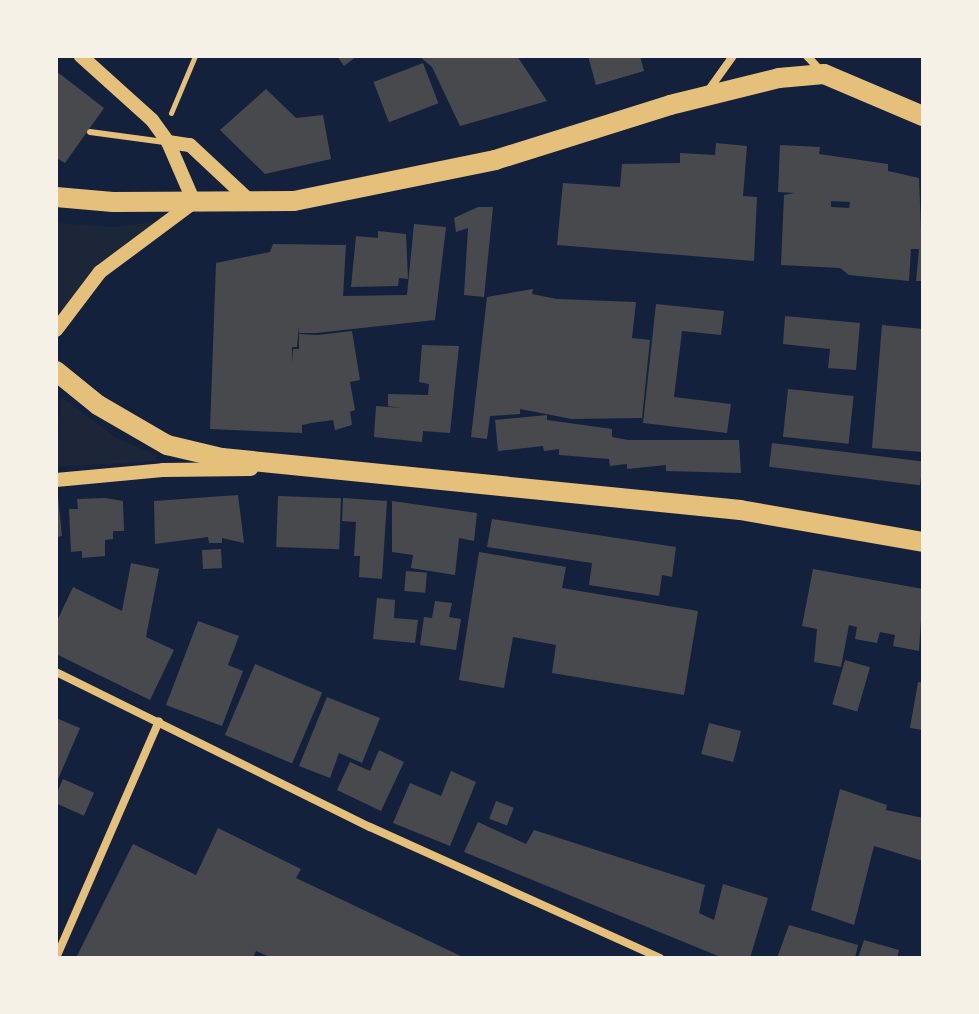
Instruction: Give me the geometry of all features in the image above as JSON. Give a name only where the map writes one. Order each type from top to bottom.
[{"type":"main road","points":[[56,197],[194,202],[294,201],[417,180],[706,95],[821,65],[923,116]]},
{"type":"main road","points":[[56,371],[98,405],[167,445],[299,469],[740,510],[923,542]]},
{"type":"street","points":[[56,330],[100,272],[194,202],[168,142],[135,102],[81,56]]},
{"type":"street","points":[[706,95],[733,56]]},
{"type":"street","points":[[807,56],[821,65]]},
{"type":"street","points":[[168,142],[190,145],[251,202]]},
{"type":"street","points":[[56,480],[163,470],[299,469]]},
{"type":"street","points":[[56,672],[370,827],[660,958]]},
{"type":"street","points":[[56,958],[159,721]]},
{"type":"lane","points":[[90,132],[168,142]]},
{"type":"path","points":[[179,106],[195,56]]},
{"type":"shaded area","points":[[157,222],[69,309],[58,310],[56,223],[113,227]]},
{"type":"shaded area","points":[[61,397],[116,438],[157,455],[156,461],[56,467]]},
{"type":"building","points":[[337,56],[357,56],[344,66]]},
{"type":"building","points":[[419,56],[517,56],[547,101],[460,126],[432,67]]},
{"type":"building","points":[[588,56],[640,56],[644,71],[596,85]]},
{"type":"building","points":[[423,63],[438,103],[389,122],[374,82]]},
{"type":"building","points":[[56,71],[104,108],[65,163],[56,158]]},
{"type":"building","points":[[266,89],[296,118],[323,115],[331,159],[265,174],[220,130]]},
{"type":"building","points":[[716,143],[747,146],[743,196],[757,197],[754,261],[557,245],[563,183],[620,187],[622,164],[680,163],[680,153],[715,155]]},
{"type":"building","points":[[780,145],[820,147],[819,154],[888,164],[888,171],[919,178],[923,281],[916,281],[919,249],[911,249],[909,281],[849,275],[840,268],[781,265],[784,195],[795,193],[778,192]],"holes":[[[831,201],[850,202],[849,208],[831,207]]]},
{"type":"building","points":[[478,207],[493,207],[484,297],[464,295],[468,228],[456,232],[454,218]]},
{"type":"building","points":[[414,224],[446,227],[435,320],[316,333],[299,333],[299,326],[297,347],[292,347],[292,363],[293,349],[299,349],[299,334],[352,331],[360,380],[350,382],[355,410],[350,412],[352,425],[335,430],[333,420],[311,423],[302,425],[302,433],[210,429],[216,263],[270,252],[273,244],[346,245],[343,296],[407,295]]},
{"type":"building","points":[[378,231],[406,234],[408,279],[399,278],[398,286],[351,287],[356,236],[378,238]]},
{"type":"building","points":[[533,289],[532,294],[557,299],[636,302],[632,338],[650,340],[642,418],[572,419],[520,409],[520,414],[490,416],[487,439],[471,437],[487,297]]},
{"type":"building","points":[[656,304],[724,311],[721,335],[682,331],[674,397],[731,404],[727,433],[643,423]]},
{"type":"building","points":[[785,316],[860,323],[856,370],[828,368],[830,349],[783,344]]},
{"type":"building","points":[[882,325],[923,329],[923,452],[872,448]]},
{"type":"building","points":[[422,345],[459,346],[450,433],[423,431],[422,442],[374,437],[376,406],[402,408],[388,406],[388,394],[428,395],[429,384],[419,382]]},
{"type":"building","points":[[788,389],[854,396],[849,444],[783,437]]},
{"type":"building","points":[[547,415],[547,420],[612,429],[612,437],[628,440],[739,440],[741,473],[666,471],[666,465],[627,469],[627,464],[610,466],[609,459],[559,455],[559,449],[544,451],[543,446],[498,451],[495,420]]},
{"type":"building","points":[[772,443],[923,462],[920,485],[769,467]]},
{"type":"building","points":[[238,495],[244,543],[222,538],[222,543],[209,543],[208,537],[155,544],[154,501]]},
{"type":"building","points":[[278,496],[341,498],[339,549],[276,547]]},
{"type":"building","points":[[56,497],[62,536],[56,537]]},
{"type":"building","points":[[343,498],[387,501],[382,579],[359,577],[360,556],[354,556],[356,522],[342,521]]},
{"type":"building","points":[[77,499],[123,501],[124,531],[113,531],[113,539],[105,540],[105,556],[82,558],[82,551],[71,552],[69,509],[78,509]]},
{"type":"building","points":[[392,501],[477,513],[474,541],[459,538],[455,575],[411,568],[413,555],[392,552]]},
{"type":"building","points":[[492,519],[676,547],[672,577],[662,575],[659,596],[589,585],[592,563],[487,547]]},
{"type":"building","points":[[221,549],[222,568],[203,569],[202,550]]},
{"type":"building","points":[[479,552],[566,567],[562,588],[698,611],[684,695],[552,673],[556,645],[513,637],[504,688],[459,680]]},
{"type":"building","points":[[131,563],[159,569],[146,637],[174,650],[150,700],[56,654],[56,623],[73,587],[122,611]]},
{"type":"building","points":[[813,569],[923,589],[919,651],[893,646],[895,635],[880,632],[877,643],[855,639],[857,627],[849,625],[841,667],[814,662],[817,629],[802,626]]},
{"type":"building","points":[[406,571],[427,573],[425,593],[404,591]]},
{"type":"building","points":[[377,598],[395,600],[394,618],[418,620],[415,643],[373,639]]},
{"type":"building","points":[[435,601],[452,603],[449,617],[461,619],[456,650],[420,645],[424,617],[432,618]]},
{"type":"building","points":[[198,621],[239,636],[228,665],[243,671],[222,726],[166,705]]},
{"type":"building","points":[[845,660],[870,667],[857,711],[832,704]]},
{"type":"building","points":[[255,664],[322,693],[292,763],[225,735]]},
{"type":"building","points":[[918,682],[923,683],[923,730],[910,728]]},
{"type":"building","points":[[327,697],[380,718],[362,763],[339,753],[330,778],[299,766]]},
{"type":"building","points":[[56,718],[80,728],[56,784]]},
{"type":"building","points":[[709,723],[741,731],[733,762],[701,754]]},
{"type":"building","points":[[379,750],[404,762],[381,811],[337,790],[350,762],[370,771]]},
{"type":"building","points":[[451,771],[476,782],[450,846],[393,823],[410,783],[441,796]]},
{"type":"building","points":[[63,779],[94,793],[84,816],[56,803]]},
{"type":"building","points":[[840,789],[887,805],[886,810],[923,818],[923,861],[874,846],[854,925],[811,910]]},
{"type":"building","points":[[496,801],[514,808],[507,826],[489,819]]},
{"type":"building","points":[[478,822],[526,844],[534,830],[705,885],[699,913],[714,920],[723,884],[768,898],[750,958],[723,958],[464,852]]},
{"type":"building","points":[[218,828],[301,869],[296,878],[465,958],[272,958],[256,951],[253,958],[76,958],[133,844],[196,875]]},
{"type":"building","points":[[789,925],[858,945],[855,958],[777,958]]},
{"type":"building","points":[[864,940],[899,950],[897,958],[858,958]]}]
